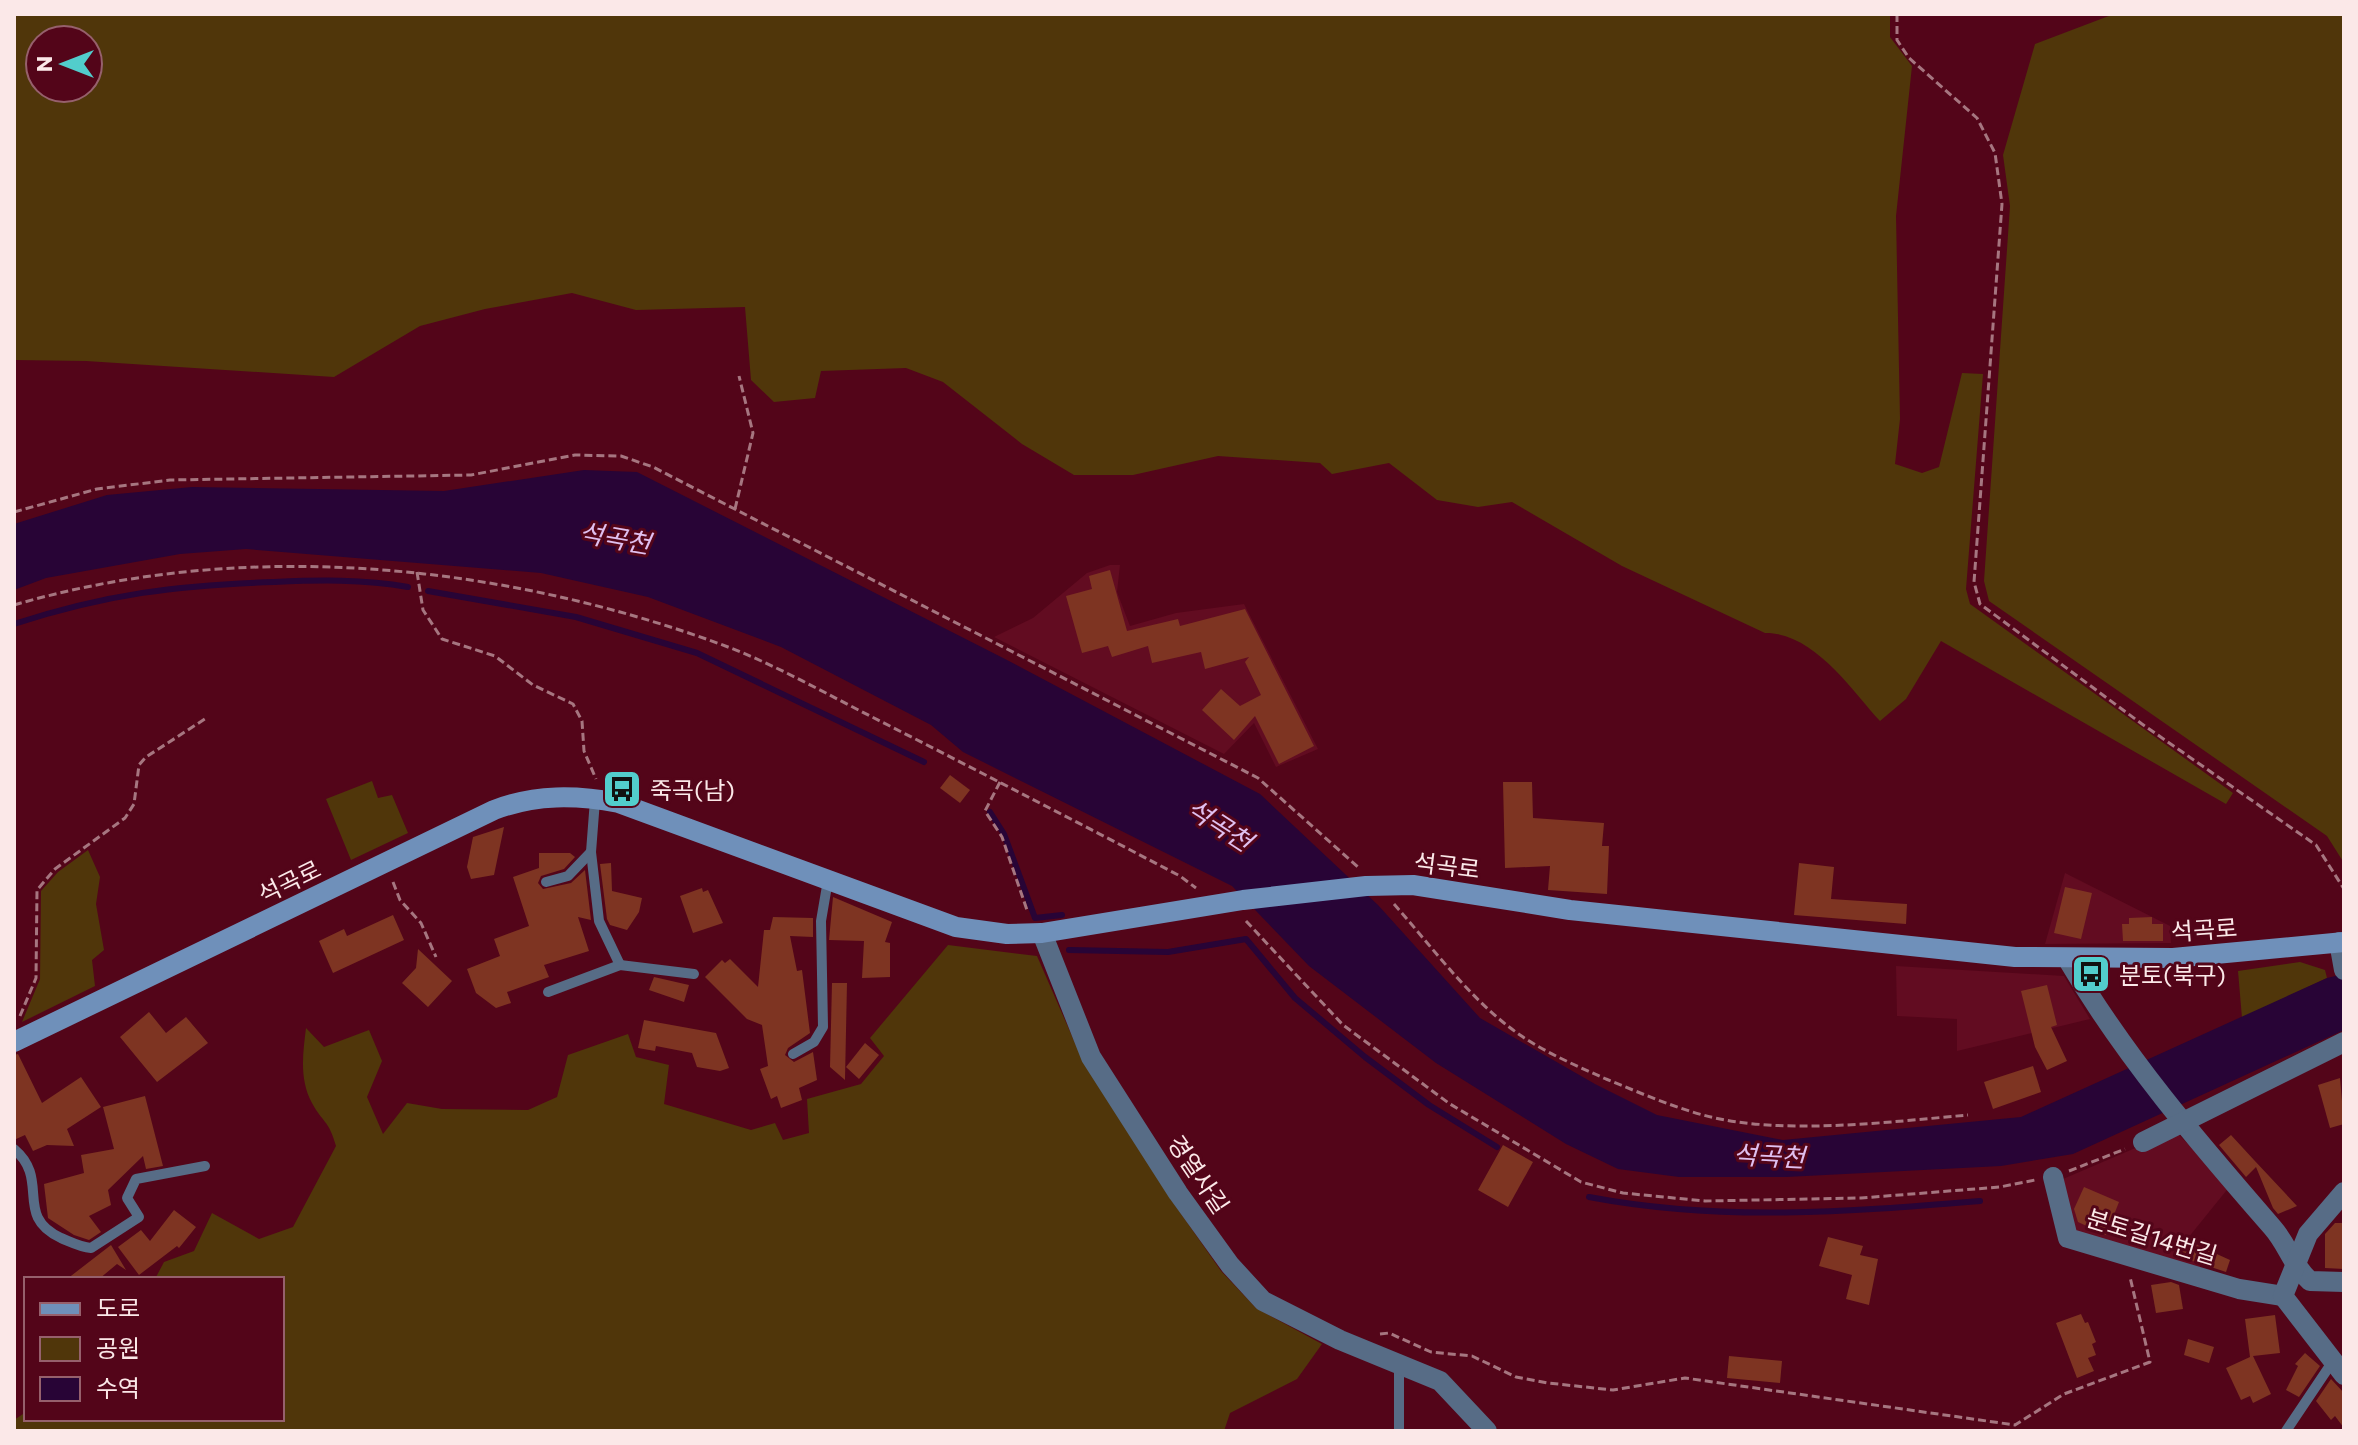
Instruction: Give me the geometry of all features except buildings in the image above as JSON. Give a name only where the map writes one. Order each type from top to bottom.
[{"type":"street","name":"석곡로","points":[[16,1041],[516,802],[571,796],[619,803],[956,927],[1007,934],[1042,933],[1243,900],[1372,886],[1413,885],[1570,910],[1855,942],[2068,960],[2173,958],[2341,942]]},
{"type":"street","name":"경열사길","points":[[1042,933],[1091,1057],[1178,1193],[1230,1265],[1263,1301],[1440,1381],[1487,1431]]},
{"type":"street","points":[[2341,942],[2344,968]]},
{"type":"street","points":[[2068,960],[2112,1033],[2177,1117],[2286,1243],[2295,1268],[2310,1281],[2344,1282]]},
{"type":"street","points":[[2143,1142],[2177,1117],[2344,1042]]},
{"type":"street","name":"분토길14번길","points":[[2053,1177],[2068,1238],[2239,1289],[2283,1296]]},
{"type":"street","points":[[2338,1368],[2283,1296],[2308,1234],[2344,1192]]},
{"type":"lane","points":[[595,800],[591,852],[599,921],[620,965]]},
{"type":"lane","points":[[546,882],[568,876],[591,852]]},
{"type":"lane","points":[[793,1054],[814,1042],[823,1027],[821,921],[828,880]]},
{"type":"lane","points":[[548,992],[620,965],[694,974]]},
{"type":"lane","points":[[14,1149],[29,1163],[36,1220],[45,1230],[91,1248],[139,1217],[127,1198],[136,1179],[205,1166]]},
{"type":"lane","points":[[1399,1364],[1399,1431]]},
{"type":"lane","points":[[2286,1431],[2338,1368]]},
{"type":"path","points":[[1897,14],[1897,40],[1903,49],[1977,118],[1995,153],[2002,204],[1974,582],[1980,604],[2142,724],[2316,845],[2344,889]]},
{"type":"path","points":[[735,509],[753,433],[739,376]]},
{"type":"path","points":[[14,512],[97,489],[170,480],[471,475],[575,455],[621,456],[653,467],[1258,778],[1372,886],[1469,988],[1519,1035],[1577,1066],[1704,1116],[1759,1123],[1872,1124],[1968,1115]]},
{"type":"path","points":[[14,605],[75,587],[167,572],[272,567],[417,572],[620,610],[724,645],[1000,782],[1180,876],[1218,905],[1249,922],[1343,1025],[1450,1104],[1581,1182],[1623,1193],[1705,1201],[1861,1198],[2000,1187],[2053,1177],[2143,1142]]},
{"type":"path","points":[[417,572],[423,610],[442,639],[495,656],[533,685],[573,704],[582,721],[584,751],[598,784],[595,800]]},
{"type":"path","points":[[16,1041],[18,1021],[36,978],[37,890],[55,869],[125,818],[134,804],[139,765],[146,757],[208,717]]},
{"type":"path","points":[[1000,782],[985,811],[1002,837],[1031,920],[1042,933]]},
{"type":"path","points":[[385,864],[400,900],[421,923],[436,957]]},
{"type":"path","points":[[1368,1350],[1380,1334],[1389,1333],[1431,1352],[1472,1356],[1516,1377],[1548,1383],[1613,1390],[1685,1378],[2015,1425],[2064,1394],[2150,1362],[2130,1281],[2131,1257]]},
{"type":"shaded area","points":[[1120,565],[1117,592],[1130,626],[1176,613],[1244,604],[1318,749],[1276,767],[1254,723],[1224,754],[994,637],[1033,618],[1087,573]]},
{"type":"shaded area","points":[[2065,873],[2170,926],[2171,943],[2045,944]]},
{"type":"shaded area","points":[[1896,966],[2064,976],[2090,1019],[1957,1051],[1957,1019],[1897,1016]]},
{"type":"shaded area","points":[[2168,1134],[2178,1134],[2230,1186],[2188,1238],[2205,1247],[2198,1274],[2070,1233],[2063,1179]]},
{"type":"green space","points":[[14,14],[1890,14],[1890,37],[1912,66],[1896,216],[1900,419],[1895,464],[1922,473],[1939,467],[1962,373],[1983,374],[1966,589],[1970,604],[2233,793],[2226,804],[1941,641],[1906,699],[1880,721],[1830,665],[1799,642],[1783,635],[1765,633],[1622,566],[1512,502],[1478,507],[1437,500],[1389,463],[1332,474],[1320,463],[1218,456],[1133,475],[1074,475],[1022,444],[943,382],[906,368],[821,371],[815,398],[774,402],[751,380],[745,307],[636,310],[572,293],[485,309],[420,326],[334,377],[86,361],[14,360]]},
{"type":"green space","points":[[2114,14],[2344,14],[2344,863],[2327,836],[1989,601],[1984,581],[2010,206],[2003,155],[2035,44]]},
{"type":"green space","points":[[372,781],[378,798],[392,795],[408,833],[351,860],[326,799]]},
{"type":"green space","points":[[88,850],[100,877],[96,904],[104,950],[92,960],[95,986],[22,1022],[40,979],[41,891],[58,872]]},
{"type":"green space","points":[[948,945],[1037,956],[1082,1059],[1170,1198],[1221,1271],[1256,1308],[1322,1344],[1297,1379],[1230,1413],[1224,1431],[14,1431],[14,1420],[24,1413],[24,1421],[284,1421],[284,1277],[156,1277],[164,1262],[194,1251],[212,1213],[259,1239],[293,1227],[336,1146],[305,1085],[306,1028],[324,1047],[369,1030],[382,1061],[367,1097],[383,1134],[407,1103],[442,1109],[528,1110],[557,1097],[568,1055],[628,1034],[636,1057],[669,1065],[664,1104],[751,1130],[775,1123],[783,1140],[809,1133],[807,1099],[861,1084],[884,1056],[870,1038]]},
{"type":"green space","points":[[2300,962],[2325,970],[2327,978],[2242,1018],[2238,971]]},
{"type":"water","name":"석곡천","points":[[584,470],[637,472],[1007,660],[1260,794],[1378,905],[1480,1018],[1595,1084],[1657,1115],[1783,1140],[2021,1117],[2327,978],[2344,974],[2344,1030],[2073,1154],[2001,1166],[1786,1177],[1679,1177],[1618,1169],[1566,1144],[1436,1063],[1309,966],[1232,886],[963,752],[931,725],[781,647],[648,597],[541,573],[246,549],[180,554],[46,578],[14,590],[14,524],[107,495],[192,487],[444,491]]},
{"type":"waterway","points":[[14,624],[111,598],[206,586],[324,581],[408,587]]},
{"type":"waterway","points":[[428,591],[576,617],[697,653],[924,762]]},
{"type":"waterway","points":[[990,812],[1004,834],[1035,918],[1062,915]]},
{"type":"waterway","points":[[1069,950],[1168,952],[1246,939],[1295,998],[1365,1057],[1429,1105],[1497,1147]]},
{"type":"waterway","points":[[1589,1197],[1638,1205],[1736,1212],[1881,1209],[1980,1201]]},
{"type":"place","name":"죽곡(남)","points":[[622,789]]},
{"type":"place","name":"분토(북구)","points":[[2091,974]]}]
